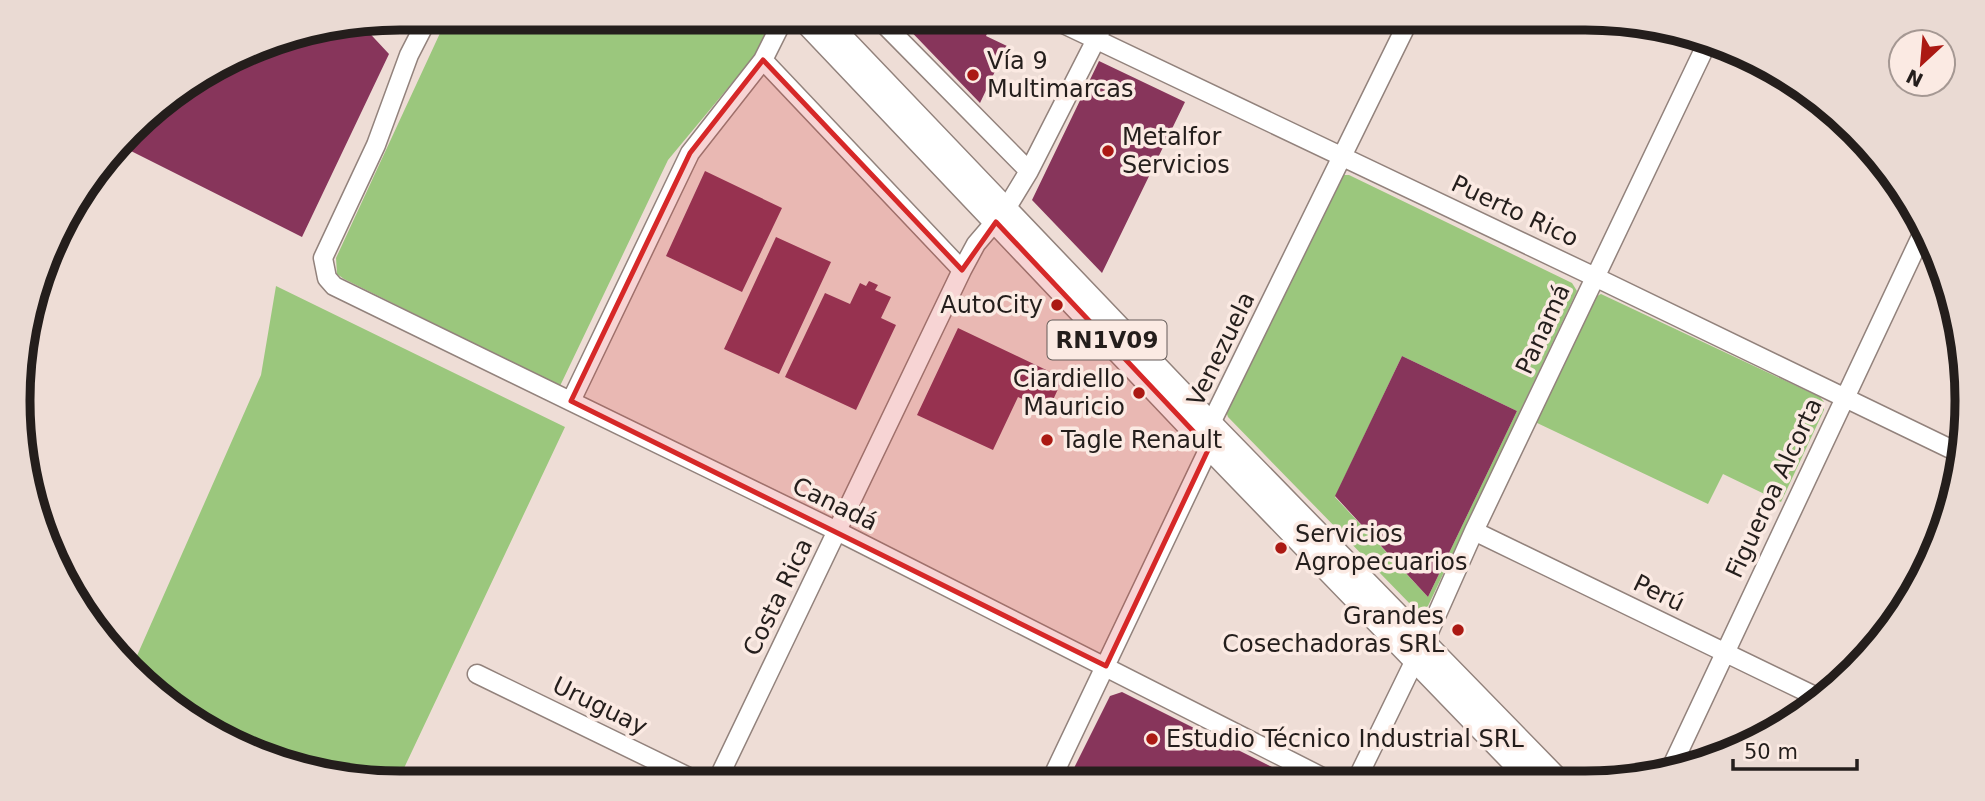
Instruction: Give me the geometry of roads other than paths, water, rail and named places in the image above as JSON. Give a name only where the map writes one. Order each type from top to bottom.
[{"type":"main road","name":"RN1V09","points":[[813,30],[1211,423],[1420,651],[1522,771]]},
{"type":"main road","name":"RN1V09","points":[[835,30],[1209,448],[1549,771]]},
{"type":"street","name":"Canadá","points":[[422,30],[409,55],[376,145],[324,258],[323,269],[334,286],[837,531],[1311,771]]},
{"type":"street","points":[[570,401],[690,153],[763,60],[778,30]]},
{"type":"street","points":[[890,30],[1029,171]]},
{"type":"street","name":"Puerto Rico","points":[[1077,30],[1952,450]]},
{"type":"street","points":[[1001,216],[1029,171],[1101,30]]},
{"type":"street","name":"Venezuela","points":[[1055,771],[1209,448],[1211,423],[1404,30]]},
{"type":"street","name":"Panamá","points":[[1361,771],[1704,49]]},
{"type":"street","points":[[763,60],[962,270]]},
{"type":"street","name":"Costa Rica","points":[[722,771],[962,270],[976,244],[1001,216]]},
{"type":"street","name":"Figueroa Alcorta","points":[[1674,760],[1919,241]]},
{"type":"street","name":"Perú","points":[[1474,531],[1811,694]]},
{"type":"street","name":"Uruguay","points":[[478,674],[676,771]]},
{"type":"place","name":"Vía 9 Multimarcas","points":[[973,75]]},
{"type":"place","name":"Metalfor Servicios","points":[[1108,151]]},
{"type":"place","name":"AutoCity","points":[[1057,305]]},
{"type":"place","name":"Ciardiello Mauricio","points":[[1139,393]]},
{"type":"place","name":"Tagle Renault","points":[[1047,440]]},
{"type":"place","name":"Servicios Agropecuarios","points":[[1281,548]]},
{"type":"place","name":"Grandes Cosechadoras SRL","points":[[1458,630]]},
{"type":"place","name":"Estudio Técnico Industrial SRL","points":[[1152,739]]}]
